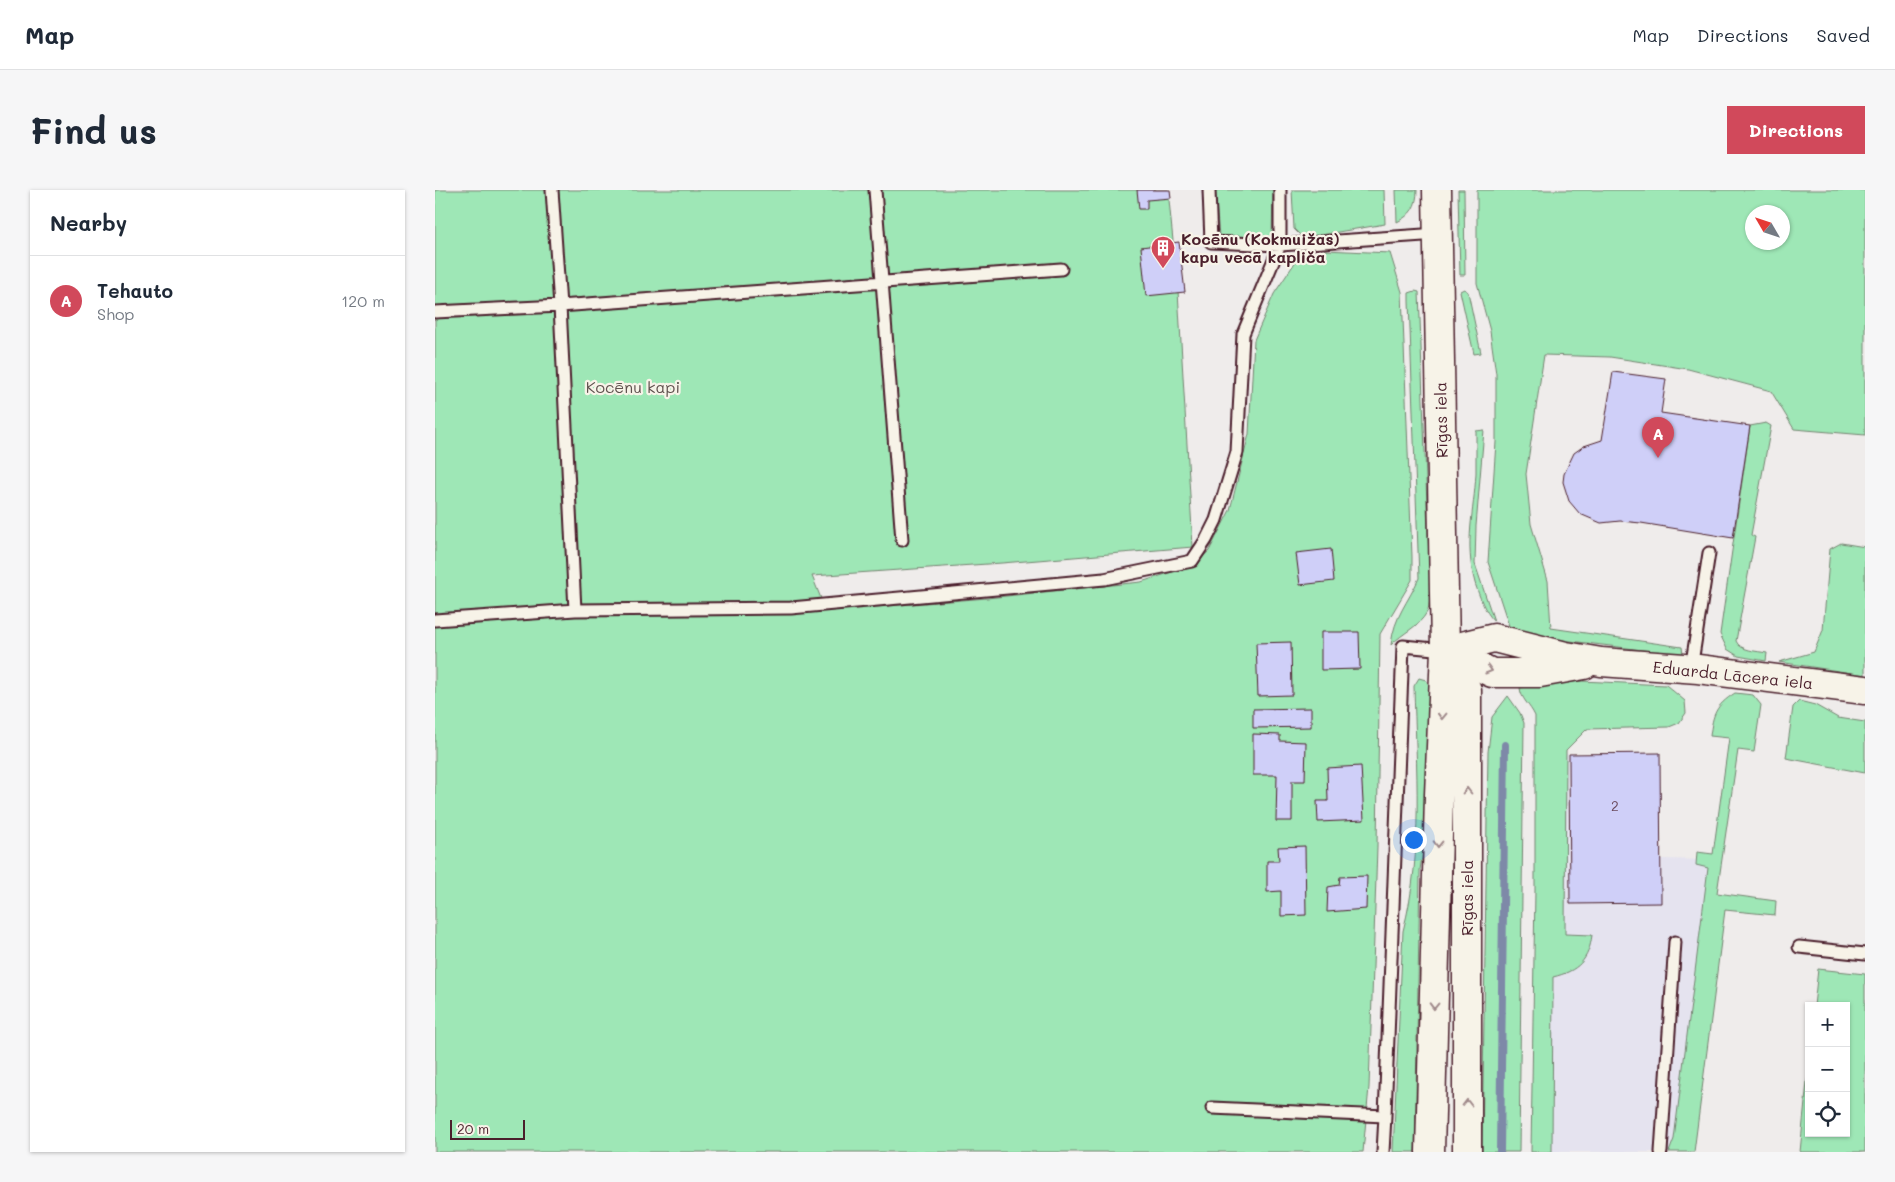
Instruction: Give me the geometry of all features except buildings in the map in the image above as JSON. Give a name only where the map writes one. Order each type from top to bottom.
[{"type":"main road","name":"Rīgas iela","points":[[1430,1152],[1439,795],[1445,650],[1437,190]]},
{"type":"main road","name":"Rīgas iela","points":[[1445,650],[1467,690],[1467,1152]]},
{"type":"main road","name":"Eduarda Lācera iela","points":[[1445,650],[1491,673],[1540,673],[1601,662],[1698,669],[1865,690]]},
{"type":"lane","points":[[552,190],[560,306],[575,610]]},
{"type":"lane","points":[[875,190],[902,540]]},
{"type":"lane","points":[[1209,190],[1211,242],[1280,246],[1438,234]]},
{"type":"lane","points":[[435,620],[575,610],[791,608],[1104,580],[1191,561],[1206,540],[1216,520],[1237,452],[1243,334],[1280,246],[1279,190]]},
{"type":"lane","points":[[435,312],[560,306],[1061,269]]},
{"type":"lane","points":[[1698,669],[1693,656],[1709,553]]},
{"type":"lane","points":[[1383,1152],[1403,646],[1445,650]]},
{"type":"lane","points":[[1661,1152],[1675,942]]},
{"type":"lane","points":[[1799,947],[1865,954]]},
{"type":"lane","points":[[1212,1108],[1385,1116]]},
{"type":"shaded area","points":[[1555,752],[1569,754],[1570,904],[1661,903],[1661,859],[1715,860],[1680,1152],[1552,1152]]},
{"type":"green space","name":"Kocēnu kapi","points":[[435,190],[1168,190],[1178,291],[1193,547],[812,576],[826,611],[987,598],[1141,582],[1194,565],[1209,551],[1230,510],[1249,434],[1254,340],[1274,294],[1296,261],[1325,250],[1390,253],[1402,292],[1412,580],[1380,634],[1377,847],[1369,1087],[1363,1152],[435,1152]]},
{"type":"green space","points":[[1215,190],[1273,190],[1272,239],[1219,236]]},
{"type":"green space","points":[[1292,190],[1384,190],[1385,224],[1303,238],[1294,229]]},
{"type":"green space","points":[[1396,190],[1417,190],[1416,201],[1412,209],[1397,222]]},
{"type":"green space","points":[[1458,190],[1464,190],[1465,275],[1460,275]]},
{"type":"green space","points":[[1477,190],[1865,190],[1865,435],[1794,429],[1771,391],[1688,369],[1610,357],[1544,355],[1526,474],[1531,524],[1548,581],[1551,628],[1682,647],[1683,655],[1538,637],[1509,626],[1488,562],[1496,442],[1496,374],[1490,331],[1477,283]]},
{"type":"green space","points":[[1464,289],[1468,292],[1481,353],[1474,354],[1460,291]]},
{"type":"green space","points":[[1419,292],[1430,600],[1424,617],[1391,645],[1398,618],[1419,578],[1409,301],[1409,293]]},
{"type":"green space","points":[[1766,423],[1771,426],[1751,535],[1755,537],[1736,641],[1745,649],[1767,653],[1766,661],[1738,656],[1727,649],[1720,634],[1750,426]]},
{"type":"green space","points":[[1484,430],[1476,526],[1475,564],[1494,621],[1485,608],[1475,583],[1470,555],[1476,473],[1476,431]]},
{"type":"green space","points":[[1841,543],[1865,547],[1865,675],[1779,662],[1814,652],[1823,630],[1830,549]]},
{"type":"green space","points":[[1419,678],[1426,680],[1429,685],[1430,729],[1426,829],[1420,870],[1415,1152],[1393,1152],[1403,931],[1410,901],[1416,840],[1417,778],[1414,686]]},
{"type":"green space","points":[[1581,681],[1666,685],[1685,701],[1686,713],[1679,723],[1669,727],[1587,729],[1566,750],[1565,934],[1592,935],[1588,951],[1581,963],[1576,968],[1553,977],[1552,1152],[1531,1152],[1535,890],[1535,716],[1522,695],[1520,688]]},
{"type":"green space","points":[[1735,693],[1753,695],[1761,705],[1754,752],[1738,750],[1717,893],[1776,901],[1775,915],[1725,910],[1694,1152],[1669,1152],[1674,1139],[1708,868],[1696,865],[1697,852],[1713,854],[1729,738],[1710,736],[1712,722],[1719,707]]},
{"type":"green space","points":[[1508,696],[1520,713],[1524,723],[1519,1152],[1482,1152],[1488,752],[1492,717]]},
{"type":"green space","points":[[1799,701],[1815,705],[1838,718],[1865,722],[1865,773],[1786,758],[1793,707]]},
{"type":"green space","points":[[1818,969],[1865,974],[1865,1152],[1800,1152],[1805,1102],[1805,1137],[1850,1137],[1850,1002],[1814,1002]]},
{"type":"waterway","points":[[1500,1152],[1505,745]]},
{"type":"place","name":"Kocēnu (Kokmuižas) kapu vecā kapliča","points":[[1163,269]]},
{"type":"place","name":"Tehauto","points":[[1658,458]]}]
